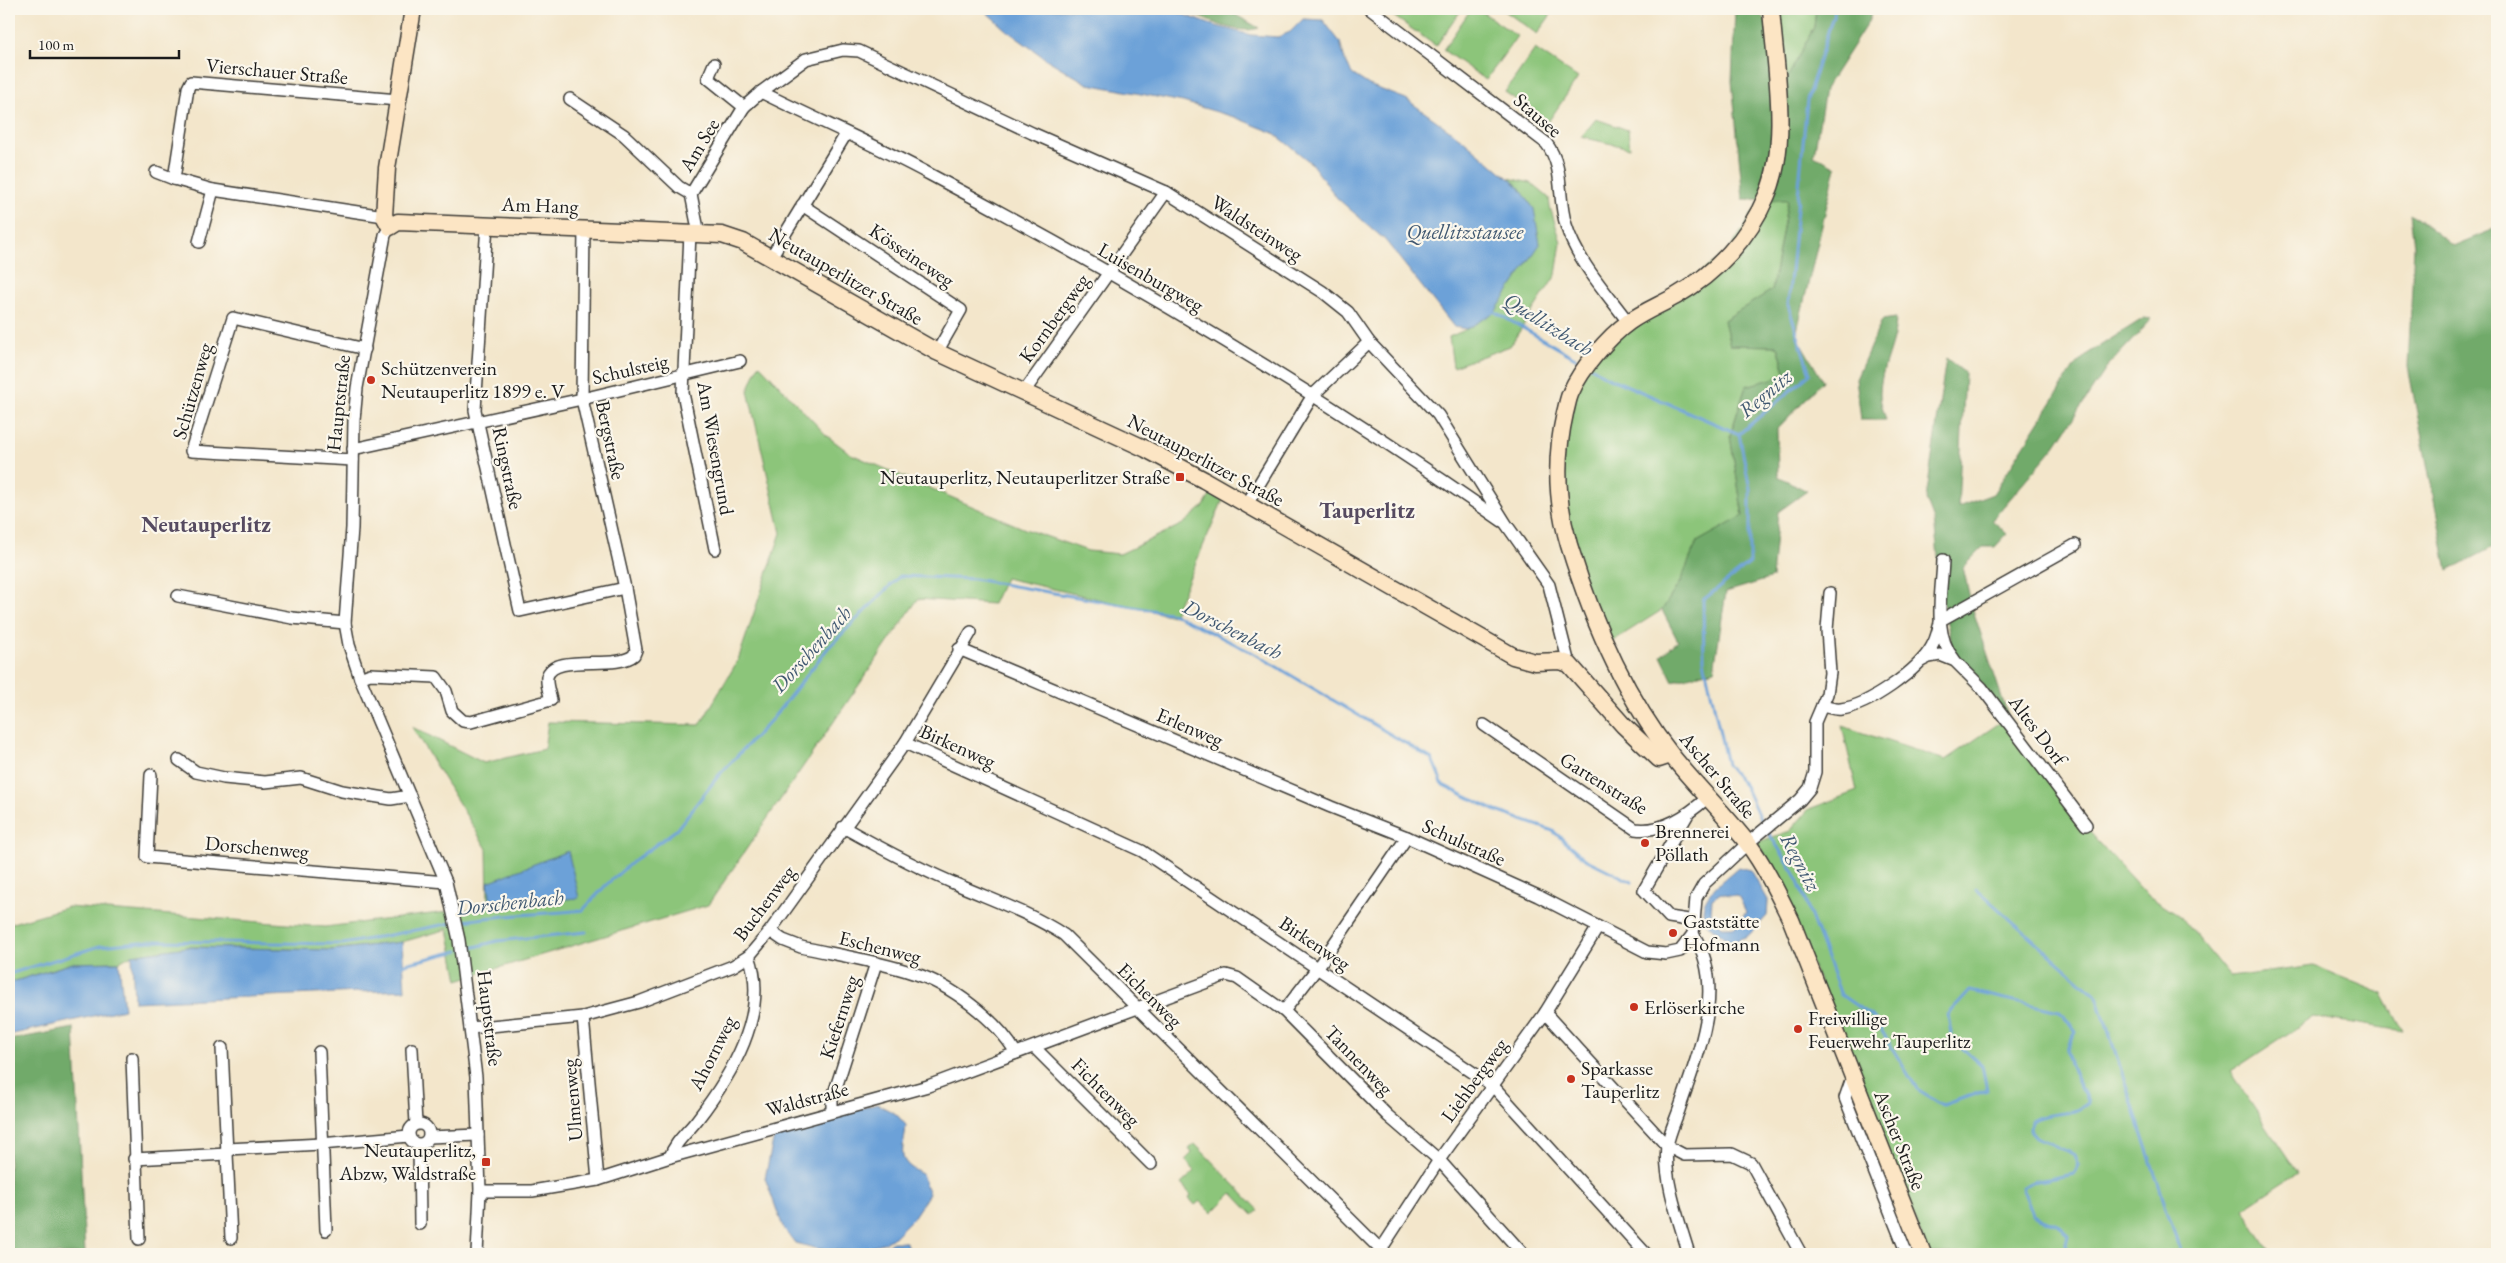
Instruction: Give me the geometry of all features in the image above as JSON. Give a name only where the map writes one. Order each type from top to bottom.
[{"type":"street","name":"Hauptstraße","points":[[413,9],[387,168],[387,222],[357,388],[353,454],[352,528],[346,623],[349,645],[360,678],[446,882],[459,940],[476,1077],[480,1191],[477,1254]]},
{"type":"street","name":"Stausee","points":[[1370,9],[1546,143],[1557,162],[1566,224],[1572,240],[1588,268],[1628,322]]},
{"type":"street","name":"Ascher Straße","points":[[1771,9],[1779,123],[1776,164],[1768,193],[1752,226],[1731,252],[1704,279],[1628,322],[1596,354],[1570,392],[1562,427],[1558,459],[1561,516],[1597,624],[1618,673],[1640,710],[1671,755],[1748,843],[1775,887],[1791,920],[1923,1254]]},
{"type":"street","name":"Waldsteinweg","points":[[761,92],[806,59],[843,50],[859,51],[1032,133],[1166,192],[1323,292],[1348,312],[1368,342],[1438,414],[1506,524],[1549,585],[1569,664]]},
{"type":"street","name":"Am See","points":[[714,64],[708,78],[744,107]]},
{"type":"street","name":"Vierschauer Straße","points":[[174,179],[188,88],[192,82],[398,100]]},
{"type":"street","name":"Am See","points":[[694,234],[692,194],[744,107],[761,92]]},
{"type":"street","name":"Luisenburgweg","points":[[761,92],[930,174],[1110,274],[1313,395],[1506,524]]},
{"type":"street","points":[[570,99],[587,108],[624,135],[679,186],[692,194]]},
{"type":"street","points":[[771,257],[846,134]]},
{"type":"street","points":[[156,172],[213,190],[387,222]]},
{"type":"street","points":[[200,242],[213,190]]},
{"type":"street","name":"Kornbergweg","points":[[1024,392],[1110,274],[1166,192]]},
{"type":"street","name":"Kösseineweg","points":[[802,205],[961,310],[937,352]]},
{"type":"street","name":"Am Hang","points":[[387,222],[487,224],[694,234]]},
{"type":"street","name":"Ringstraße","points":[[487,224],[476,410],[520,611],[625,588]]},
{"type":"street","name":"Bergstraße","points":[[360,678],[370,674],[436,677],[446,691],[452,711],[457,718],[471,722],[550,700],[547,678],[549,672],[562,664],[622,662],[634,655],[636,650],[625,588],[582,399],[584,228]]},
{"type":"street","name":"Neutauperlitzer Straße","points":[[694,234],[722,235],[744,242],[937,352],[1146,449],[1247,504],[1512,656],[1535,662],[1569,664]]},
{"type":"street","name":"Am Wiesengrund","points":[[694,234],[683,393],[715,549]]},
{"type":"street","name":"Schützenweg","points":[[353,454],[191,451],[233,318],[365,349]]},
{"type":"street","points":[[1247,504],[1313,395],[1368,342]]},
{"type":"street","name":"Schulsteig","points":[[353,454],[479,421],[683,376],[740,361]]},
{"type":"street","points":[[1941,620],[2075,545]]},
{"type":"street","name":"Altes Dorf","points":[[1943,560],[1941,620],[1945,646],[1956,661],[1982,688],[2086,825]]},
{"type":"street","points":[[1689,1254],[1672,1192],[1667,1146],[1703,1037],[1707,1014],[1708,982],[1701,948],[1693,934],[1696,898],[1704,884],[1748,843],[1800,800],[1810,788],[1814,772],[1815,722],[1827,694],[1830,673],[1827,630],[1830,593]]},
{"type":"street","points":[[178,596],[292,618],[346,623]]},
{"type":"street","name":"Altes Dorf","points":[[1920,662],[1933,645],[1941,620]]},
{"type":"street","name":"Buchenweg","points":[[470,1028],[583,1017],[639,1002],[681,987],[733,966],[750,956],[905,743],[959,649],[971,632]]},
{"type":"street","name":"Erlenweg","points":[[959,649],[1331,807],[1407,837]]},
{"type":"street","name":"Altes Dorf","points":[[1822,706],[1841,709],[1865,701],[1904,676],[1928,657],[1940,655],[1956,661]]},
{"type":"street","points":[[1569,664],[1623,725],[1659,760],[1671,755]]},
{"type":"street","name":"Gartenstraße","points":[[1484,725],[1635,829],[1648,831],[1688,814],[1707,798]]},
{"type":"street","name":"Birkenweg","points":[[905,743],[1142,851],[1318,967],[1493,1086],[1646,1254]]},
{"type":"street","points":[[179,760],[196,772],[224,778],[265,782],[301,778],[342,791],[359,794],[391,799],[410,796]]},
{"type":"street","name":"Dorschenweg","points":[[151,775],[147,857],[446,882]]},
{"type":"street","points":[[1688,814],[1644,890],[1669,917],[1695,921]]},
{"type":"street","name":"Eichenweg","points":[[843,827],[906,862],[1041,920],[1064,935],[1382,1253]]},
{"type":"street","name":"Schulstraße","points":[[1284,1011],[1318,967],[1407,837],[1538,896],[1647,952],[1666,954],[1680,951],[1693,934]]},
{"type":"street","name":"Liehbergweg","points":[[1382,1253],[1439,1160],[1545,1013],[1598,927]]},
{"type":"street","name":"Eschenweg","points":[[770,931],[783,940],[801,948],[915,973],[952,992],[984,1013],[1008,1039],[1016,1053]]},
{"type":"street","name":"Ahornweg","points":[[670,1157],[674,1147],[697,1120],[717,1090],[747,1034],[754,1011],[756,986],[750,956]]},
{"type":"street","name":"Kiefernweg","points":[[832,1111],[832,1100],[876,963]]},
{"type":"street","name":"Tannenweg","points":[[1135,1007],[1226,975],[1237,978],[1284,1011],[1388,1116],[1439,1160],[1524,1254]]},
{"type":"street","name":"Waldstraße","points":[[480,1191],[532,1191],[598,1180],[670,1157],[928,1086],[1135,1007]]},
{"type":"street","points":[[1545,1013],[1667,1146],[1684,1155],[1732,1154],[1751,1164],[1801,1254]]},
{"type":"street","name":"Ulmenweg","points":[[583,1017],[598,1180]]},
{"type":"street","name":"Fichtenweg","points":[[1034,1047],[1151,1164]]},
{"type":"street","points":[[222,1048],[231,1238]]},
{"type":"street","points":[[412,1049],[416,1124]]},
{"type":"street","points":[[319,1052],[321,1144],[326,1230]]},
{"type":"street","points":[[132,1058],[134,1159],[139,1239]]},
{"type":"street","points":[[1852,1078],[1845,1098],[1907,1254]]},
{"type":"street","points":[[416,1124],[424,1125],[429,1134],[426,1142],[419,1145],[412,1142],[409,1136],[411,1128],[416,1124]]},
{"type":"street","points":[[429,1134],[477,1131]]},
{"type":"street","points":[[134,1159],[409,1136]]},
{"type":"street","points":[[419,1145],[420,1224]]},
{"type":"green space","points":[[1181,9],[1225,9],[1259,28],[1240,30],[1230,28]]},
{"type":"green space","points":[[1396,9],[1462,9],[1436,46],[1392,15]]},
{"type":"green space","points":[[1471,9],[1478,9],[1517,36],[1486,80],[1443,50]]},
{"type":"green space","points":[[1502,9],[1555,9],[1537,34]]},
{"type":"green space","points":[[1735,9],[1757,9],[1778,35],[1782,88],[1814,27],[1816,9],[1873,9],[1868,22],[1825,89],[1814,155],[1836,167],[1796,335],[1823,381],[1777,429],[1778,476],[1807,491],[1778,512],[1772,578],[1726,592],[1714,670],[1673,681],[1661,656],[1678,641],[1662,610],[1680,582],[1697,542],[1743,516],[1730,436],[1746,386],[1786,375],[1778,346],[1730,345],[1724,320],[1772,290],[1788,200],[1743,199],[1732,81]]},
{"type":"green space","points":[[1777,9],[1816,9],[1814,27],[1782,89]]},
{"type":"green space","points":[[1535,49],[1578,78],[1548,122],[1505,92]]},
{"type":"green space","points":[[1596,119],[1628,130],[1630,148],[1581,137]]},
{"type":"green space","points":[[1509,178],[1531,183],[1549,198],[1561,242],[1556,275],[1510,346],[1453,367],[1449,337],[1467,329],[1519,187]]},
{"type":"green space","points":[[1761,199],[1788,199],[1772,290],[1724,320],[1730,345],[1778,346],[1786,376],[1746,386],[1730,435],[1743,517],[1697,542],[1680,582],[1662,610],[1608,644],[1567,547],[1560,427],[1594,352],[1729,251]]},
{"type":"green space","points":[[2410,213],[2453,246],[2497,228],[2497,545],[2448,571],[2408,367],[2414,246]]},
{"type":"green space","points":[[1896,318],[1894,337],[1882,374],[1881,384],[1880,397],[1886,420],[1861,420],[1856,379],[1882,320]]},
{"type":"green space","points":[[2144,318],[2152,319],[2108,366],[2055,446],[1992,520],[2007,534],[1995,547],[1983,547],[1963,567],[1972,607],[2008,716],[1954,652],[1944,611],[1934,520],[1926,499],[1946,358],[1965,373],[1958,507],[1993,494],[2074,367],[2087,354]]},
{"type":"green space","points":[[759,364],[827,436],[851,454],[1025,529],[1088,551],[1120,554],[1183,524],[1204,506],[1214,489],[1225,495],[1173,616],[1005,578],[993,604],[918,599],[708,905],[458,980],[448,929],[402,942],[332,950],[187,947],[132,955],[119,962],[73,963],[9,983],[9,924],[68,907],[325,927],[488,907],[487,849],[412,727],[484,763],[544,749],[548,722],[700,725],[738,660],[781,533],[748,391]]},
{"type":"green space","points":[[2004,720],[2087,829],[2147,895],[2181,917],[2230,977],[2314,966],[2383,994],[2403,1031],[2313,1017],[2230,1072],[2298,1173],[2243,1209],[2272,1254],[1929,1254],[1795,922],[1758,842],[1790,831],[1809,809],[1857,791],[1842,726],[1945,760]]},
{"type":"green space","points":[[74,1028],[85,1254],[9,1254],[9,1040]]},
{"type":"green space","points":[[1195,1144],[1259,1210],[1253,1215],[1232,1193],[1212,1213],[1200,1201],[1195,1205],[1189,1198],[1191,1195],[1181,1184],[1195,1171],[1185,1160],[1192,1153],[1189,1149]]},
{"type":"water","name":"Quellitzstausee","points":[[983,9],[1168,9],[1212,25],[1251,35],[1278,37],[1290,32],[1303,19],[1323,20],[1340,42],[1345,60],[1352,74],[1369,85],[1406,99],[1462,139],[1519,187],[1534,209],[1540,244],[1495,312],[1467,329],[1454,327],[1385,240],[1337,198],[1311,163],[1274,133],[1234,117],[1183,102],[1088,84],[1046,59],[1006,30]]},
{"type":"water","points":[[568,851],[579,898],[491,905],[488,882]]},
{"type":"water","points":[[1738,867],[1751,870],[1768,900],[1767,916],[1748,936],[1731,942],[1712,928],[1703,915],[1704,906],[1712,891]],"holes":[[[1721,893],[1739,897],[1746,912],[1735,927],[1722,927],[1711,913],[1712,899]]]},
{"type":"water","points":[[402,942],[405,990],[134,1002],[132,955],[187,947],[332,950]]},
{"type":"water","points":[[119,962],[124,1009],[9,1035],[9,983],[73,963]]},
{"type":"water","points":[[877,1104],[896,1114],[906,1125],[903,1149],[904,1159],[913,1169],[922,1174],[929,1194],[913,1218],[892,1239],[860,1252],[819,1249],[795,1243],[783,1227],[765,1178],[775,1132]]},
{"type":"water","points":[[893,1242],[906,1242],[909,1254],[873,1254],[875,1251]]},
{"type":"waterway","name":"Regnitz","points":[[1835,9],[1807,100],[1788,305],[1810,374],[1739,434],[1750,489],[1750,563],[1703,600],[1704,661],[1727,765],[1745,786],[1761,821],[1795,874],[1841,995],[1874,1018],[1917,1089],[1943,1105],[1987,1090],[1982,1065],[1952,1039],[1948,1015],[1970,991],[2059,1011],[2076,1031],[2067,1050],[2072,1069],[2088,1103],[2074,1111],[2039,1117],[2031,1121],[2030,1130],[2036,1137],[2075,1155],[2079,1165],[2074,1174],[2032,1182],[2022,1187],[2033,1215],[2057,1225],[2068,1235],[2064,1254]]},
{"type":"waterway","name":"Quellitzbach","points":[[1493,309],[1495,312],[1584,363]]},
{"type":"waterway","name":"Quellitzbach","points":[[1591,367],[1607,377],[1739,434]]},
{"type":"waterway","name":"Dorschenbach","points":[[458,922],[489,917],[583,910],[606,885],[632,862],[676,830],[719,775],[773,718],[828,648],[900,576],[974,579],[1174,614],[1257,655],[1432,759],[1443,785],[1494,810],[1553,831],[1585,859],[1632,882]]},
{"type":"waterway","points":[[1976,889],[2097,996],[2181,1254]]},
{"type":"waterway","name":"Dorschenbach","points":[[9,974],[100,946],[150,941],[343,944],[452,923]]},
{"type":"waterway","name":"Dorschenbach","points":[[464,950],[497,941],[586,932]]},
{"type":"waterway","name":"Dorschenbach","points":[[401,965],[458,951]]},
{"type":"place","name":"Schützenverein Neutauperlitz 1899 e. V","points":[[371,380]]},
{"type":"place","name":"Neutauperlitz, Neutauperlitzer Straße","points":[[1180,477]]},
{"type":"place","name":"Brennerei Pöllath","points":[[1645,843]]},
{"type":"place","name":"Gaststätte Hofmann","points":[[1673,933]]},
{"type":"place","name":"Erlöserkirche","points":[[1634,1007]]},
{"type":"place","name":"Freiwillige Feuerwehr Tauperlitz","points":[[1798,1029]]},
{"type":"place","name":"Sparkasse Tauperlitz","points":[[1571,1079]]},
{"type":"place","name":"Neutauperlitz, Abzw, Waldstraße","points":[[486,1162]]},
{"type":"district","name":"Tauperlitz","points":[[1367,510]]},
{"type":"district","name":"Neutauperlitz","points":[[206,524]]}]
